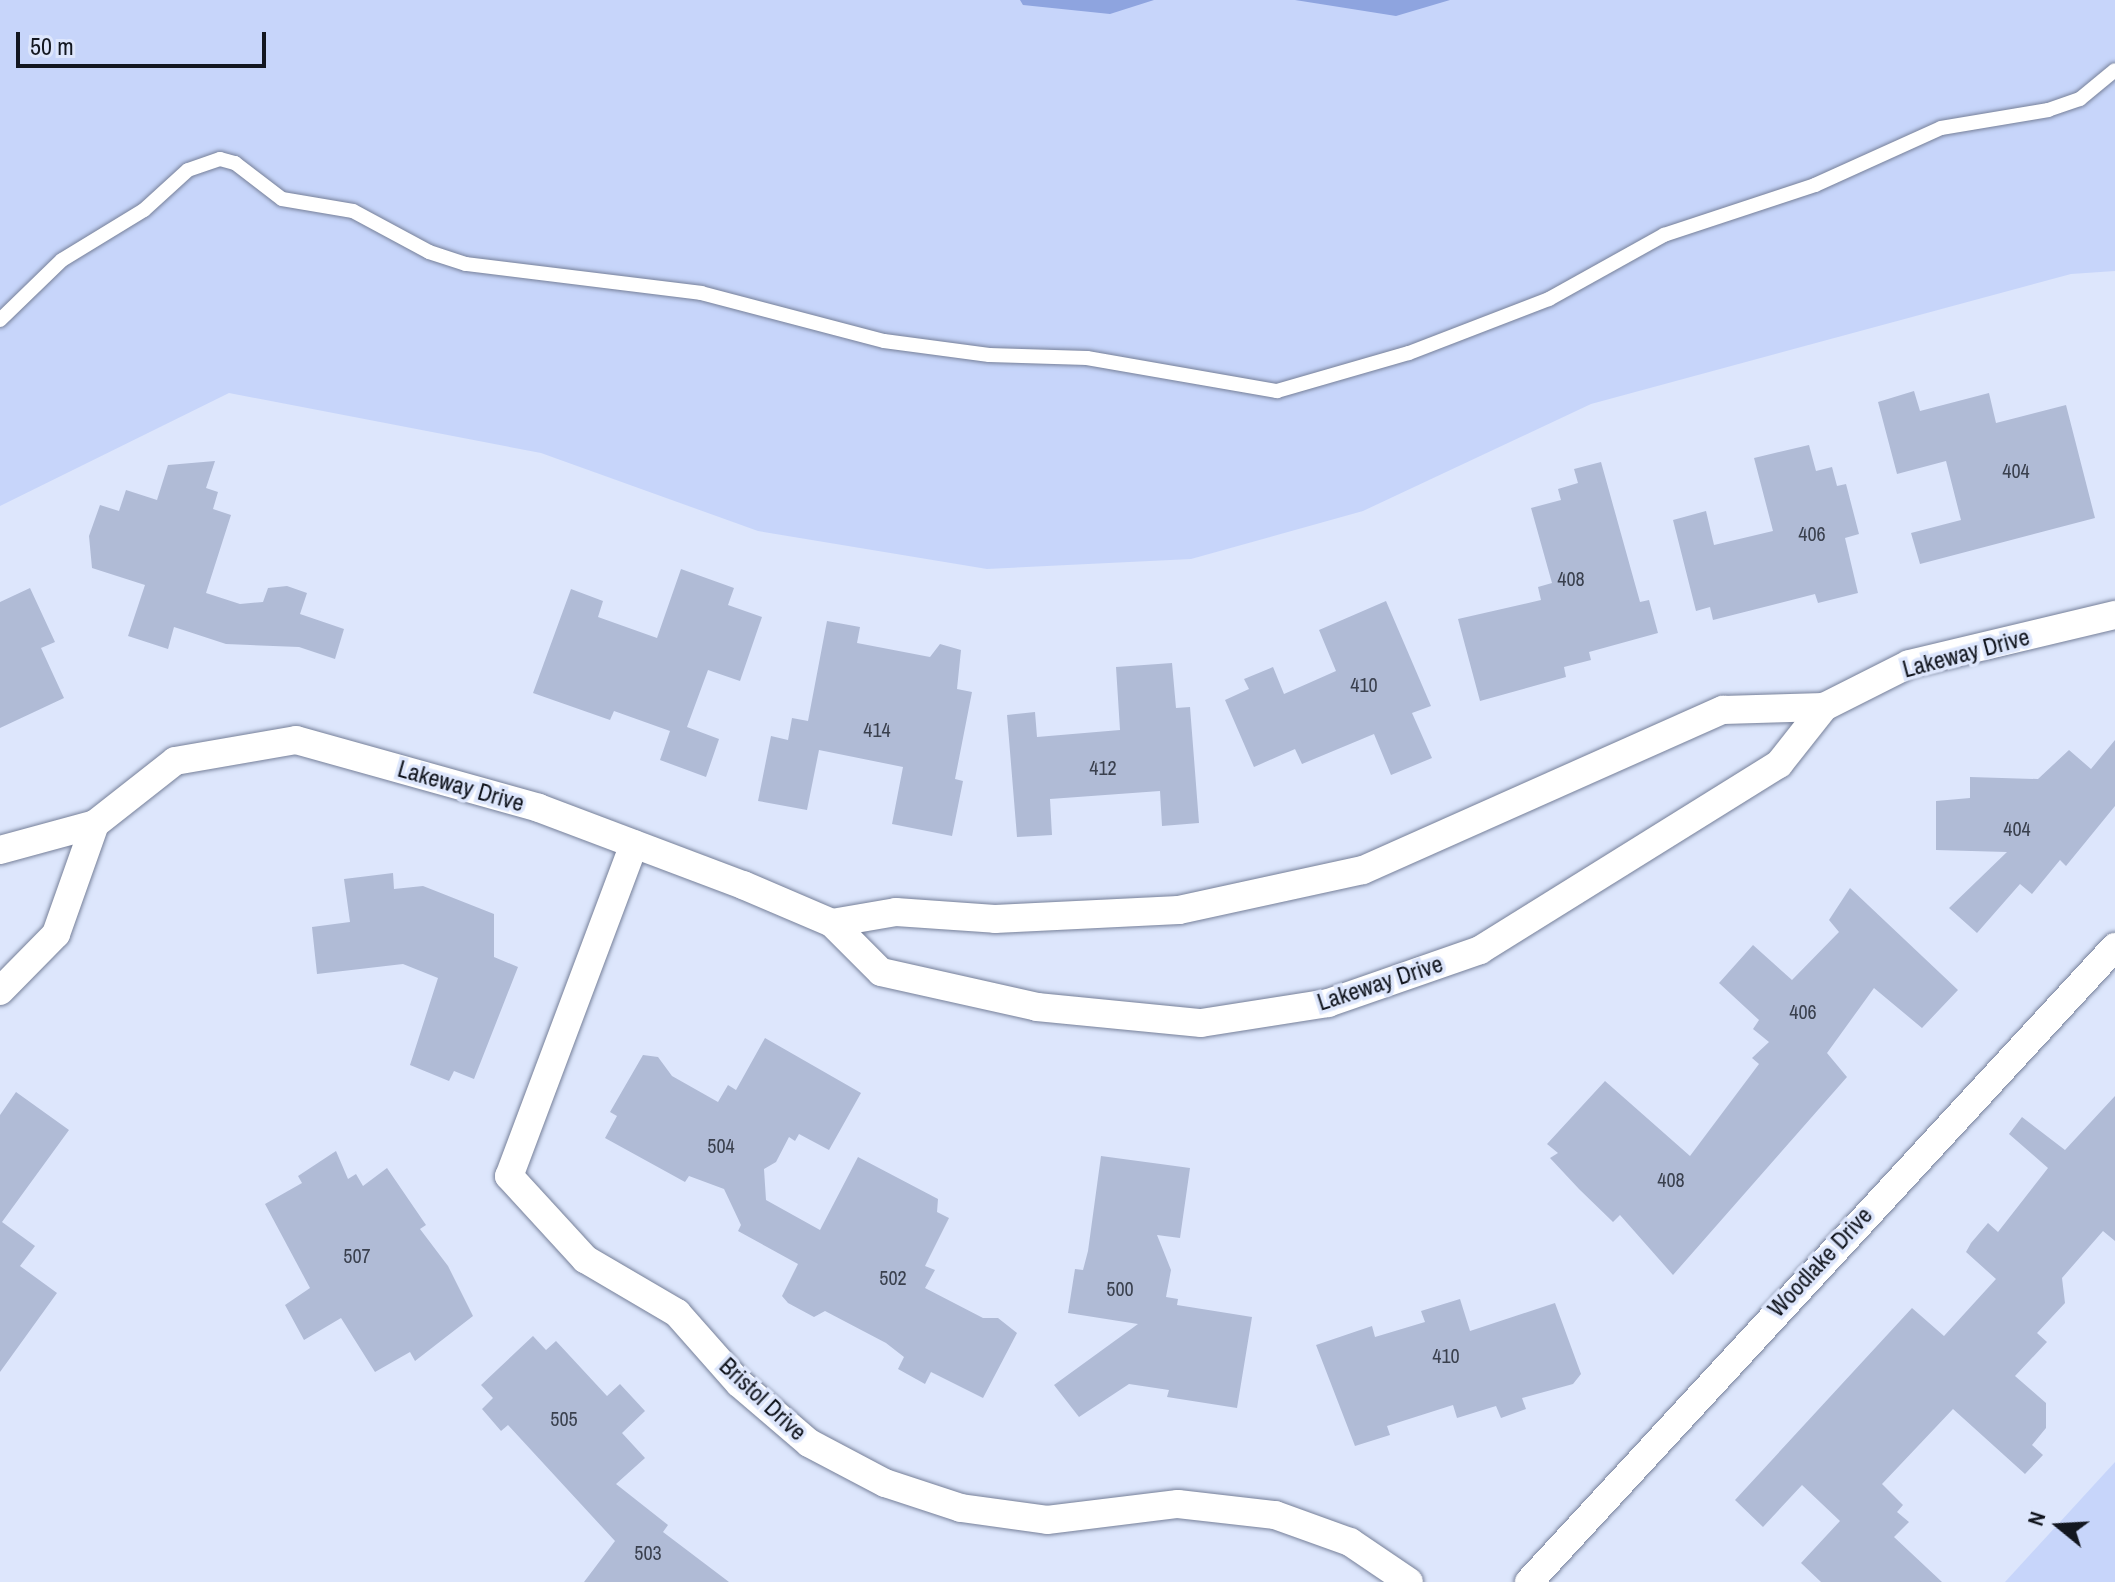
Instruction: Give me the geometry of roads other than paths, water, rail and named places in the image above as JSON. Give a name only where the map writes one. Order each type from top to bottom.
[{"type":"street","name":"Lakeway Drive","points":[[0,850],[95,824],[175,761],[296,740],[539,808],[634,844],[832,923],[881,972],[1037,1007],[1201,1023],[1328,1003],[1480,950],[1779,764],[1824,707],[1909,664],[2115,615]]},
{"type":"street","name":"Lakeway Drive","points":[[832,923],[896,912],[995,919],[1179,910],[1363,870],[1723,710],[1824,707]]},
{"type":"street","points":[[0,991],[56,934],[95,824]]},
{"type":"street","name":"Bristol Drive","points":[[634,844],[509,1176],[585,1259],[677,1313],[739,1383],[809,1443],[885,1483],[961,1508],[1047,1520],[1178,1504],[1275,1515],[1350,1542],[1409,1582]]},
{"type":"street","name":"Woodlake Drive","points":[[1529,1582],[2115,947]]},
{"type":"lane","points":[[0,320],[62,260],[144,210],[188,170],[220,159],[235,163],[282,199],[353,211],[452,261],[701,293],[799,323],[884,341],[989,355],[1100,359],[1277,391],[1409,353],[1549,299],[1664,235],[1788,195],[1941,128],[2048,110],[2080,99],[2115,70]]}]
